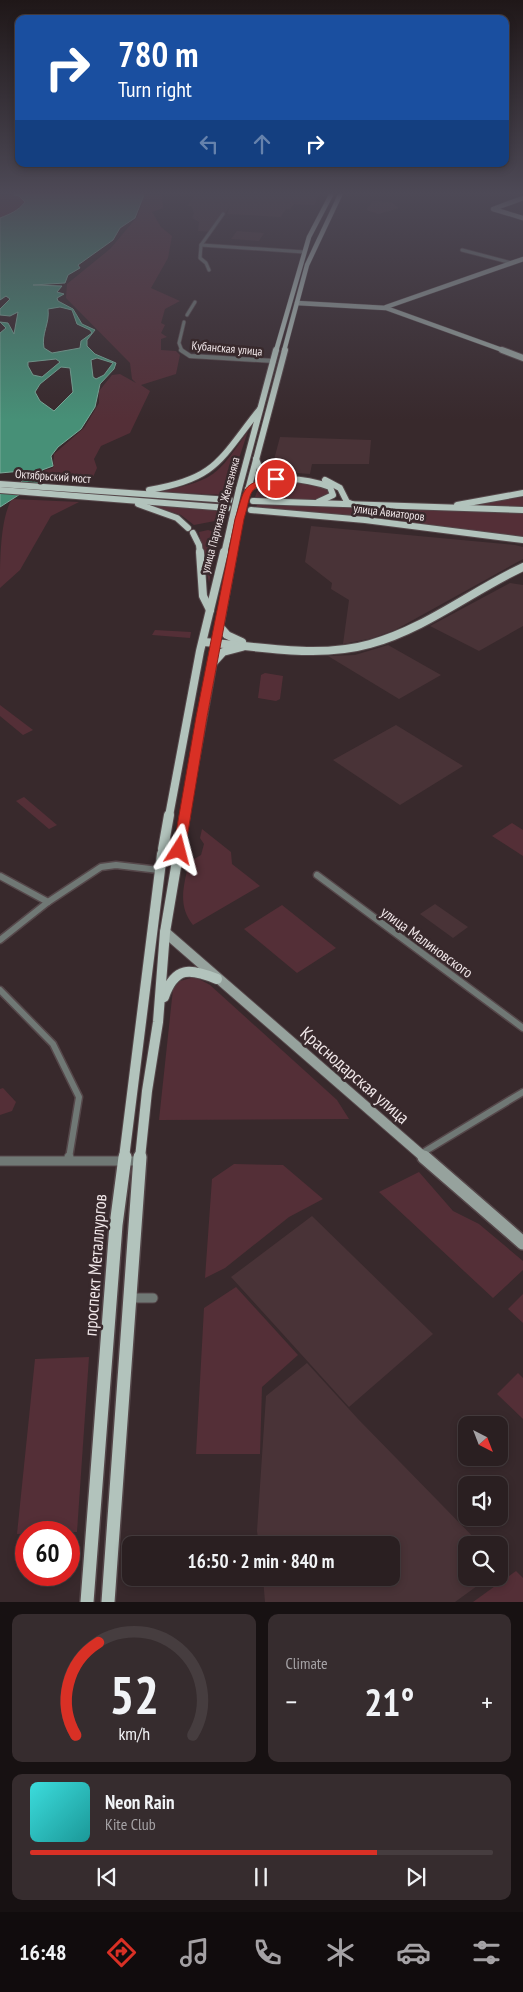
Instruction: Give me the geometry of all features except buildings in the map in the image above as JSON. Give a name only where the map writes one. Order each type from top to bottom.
[{"type":"main road","name":"улица Партизана Железняка","points":[[165,932],[220,627],[240,489],[299,270]]},
{"type":"main road","name":"улица Партизана Железняка","points":[[150,931],[159,870],[210,610],[235,519],[248,490],[297,303],[308,270]]},
{"type":"main road","points":[[386,308],[493,270]]},
{"type":"main road","points":[[410,300],[405,304],[404,310],[421,320]]},
{"type":"main road","points":[[289,303],[386,308],[523,358]]},
{"type":"main road","points":[[102,494],[158,489],[199,479],[218,464],[261,408]]},
{"type":"main road","points":[[256,459],[260,469],[273,476],[326,480],[336,484],[345,492],[347,502],[357,506]]},
{"type":"main road","points":[[248,490],[256,483],[276,479],[321,484],[333,490],[333,495],[323,502],[296,504]]},
{"type":"main road","name":"Октябрьский мост","points":[[0,484],[102,494]]},
{"type":"main road","name":"Октябрьский мост","points":[[0,490],[102,494]]},
{"type":"main road","points":[[426,508],[523,493]]},
{"type":"main road","points":[[102,494],[230,500]]},
{"type":"main road","points":[[102,494],[228,508]]},
{"type":"main road","points":[[102,494],[146,506],[177,518],[191,530],[199,545],[203,596],[210,610]]},
{"type":"main road","name":"улица Авиаторов","points":[[253,501],[296,504],[523,510]]},
{"type":"main road","name":"улица Авиаторов","points":[[251,510],[365,520],[513,539],[523,542]]},
{"type":"main road","points":[[203,642],[337,649],[372,644],[399,633],[521,567]]},
{"type":"main road","points":[[220,627],[231,637],[254,645]]},
{"type":"main road","points":[[212,664],[223,652],[254,645]]},
{"type":"main road","points":[[108,1602],[140,1161],[147,1091],[158,1022],[165,932],[150,931]]},
{"type":"main road","name":"проспект Металлургов","points":[[87,1602],[123,1161],[148,973],[150,931]]},
{"type":"main road","name":"Краснодарская улица","points":[[165,932],[419,1155],[523,1243]]},
{"type":"main road","points":[[158,1022],[168,983],[175,976],[193,970],[218,979]]},
{"type":"street","points":[[187,315],[195,302]]},
{"type":"street","name":"Кубанская улица","points":[[184,322],[179,343],[182,352],[190,356],[274,361]]},
{"type":"street","points":[[0,940],[48,902],[108,865],[159,870]]},
{"type":"street","name":"улица Малиновского","points":[[317,875],[523,1028]]},
{"type":"street","points":[[0,876],[48,902]]},
{"type":"street","points":[[0,990],[53,1044],[79,1097],[69,1160]]},
{"type":"street","points":[[419,1155],[523,1092]]},
{"type":"street","points":[[0,1161],[140,1161]]},
{"type":"street","points":[[129,1298],[153,1298]]},
{"type":"shaded area","points":[[0,270],[77,270],[68,275],[65,283],[33,285],[62,286],[57,292],[64,294],[57,298],[58,301],[73,309],[82,324],[95,330],[87,340],[87,346],[95,354],[116,363],[114,369],[100,384],[95,407],[81,429],[58,447],[51,456],[53,466],[42,470],[39,482],[0,507],[0,491],[16,487],[24,479],[25,475],[22,471],[0,473],[0,333],[6,328],[0,322],[8,323],[14,334],[18,312],[10,316],[0,315],[0,309],[10,299],[6,296],[0,300]],"holes":[[[60,307],[72,310],[77,324],[90,330],[92,333],[81,341],[80,348],[52,353],[44,348],[43,343],[48,309]],[[97,358],[113,363],[104,375],[96,379],[93,377],[91,360]],[[56,359],[60,362],[42,377],[33,375],[28,366],[28,362]],[[61,367],[70,368],[73,392],[54,411],[40,401],[35,392],[40,384]]]},
{"type":"shaded area","points":[[84,270],[161,270],[151,288],[180,301],[165,309],[161,323],[165,325],[161,333],[167,337],[161,339],[161,350],[176,351],[180,355],[176,374],[141,385],[150,391],[130,433],[101,446],[94,459],[97,468],[90,484],[43,480],[43,471],[53,468],[54,454],[84,428],[99,403],[99,391],[112,375],[120,374],[136,383],[132,379],[130,363],[66,298],[67,284]]},
{"type":"shaded area","points":[[248,431],[227,495],[160,492],[193,483],[213,474],[229,458]]},
{"type":"shaded area","points":[[280,437],[371,440],[369,464],[312,464],[310,474],[271,471]]},
{"type":"shaded area","points":[[278,481],[321,485],[329,490],[330,494],[316,500],[255,497],[259,486]]},
{"type":"shaded area","points":[[523,497],[523,508],[458,506]]},
{"type":"shaded area","points":[[12,499],[79,502],[51,516],[20,570],[0,588],[3,529],[8,507]]},
{"type":"shaded area","points":[[151,505],[222,511],[220,520],[194,525],[181,515]]},
{"type":"shaded area","points":[[257,505],[523,513],[523,538],[346,515],[256,507]]},
{"type":"shaded area","points":[[311,526],[515,545],[523,547],[523,559],[395,630],[373,638],[343,644],[349,600],[331,589],[332,583],[305,562]]},
{"type":"shaded area","points":[[208,530],[218,533],[209,583],[199,532]]},
{"type":"shaded area","points":[[510,583],[523,585],[523,626],[479,651],[430,626]]},
{"type":"shaded area","points":[[155,630],[191,632],[190,638],[152,635]]},
{"type":"shaded area","points":[[388,645],[441,675],[399,699],[328,656],[355,655]]},
{"type":"shaded area","points":[[265,673],[283,676],[280,699],[276,701],[258,698],[261,675]]},
{"type":"shaded area","points":[[0,705],[33,730],[23,735],[0,716]]},
{"type":"shaded area","points":[[396,725],[463,766],[400,805],[333,760]]},
{"type":"shaded area","points":[[24,797],[57,825],[49,829],[16,801]]},
{"type":"shaded area","points":[[512,823],[523,830],[523,856],[492,836]]},
{"type":"shaded area","points":[[202,829],[231,852],[232,864],[260,886],[193,925],[185,910],[183,895],[189,862],[201,855],[204,844],[200,838]]},
{"type":"shaded area","points":[[435,904],[468,927],[453,938],[420,914]]},
{"type":"shaded area","points":[[282,905],[336,948],[297,973],[244,929]]},
{"type":"shaded area","points":[[197,978],[210,985],[337,1100],[349,1119],[159,1120],[173,989],[180,981]]},
{"type":"shaded area","points":[[3,1088],[16,1102],[12,1111],[0,1115],[0,1089]]},
{"type":"shaded area","points":[[234,1164],[283,1165],[323,1199],[289,1217],[225,1268],[205,1278],[212,1179]]},
{"type":"shaded area","points":[[419,1172],[453,1211],[479,1224],[523,1261],[523,1270],[493,1298],[379,1192]]},
{"type":"shaded area","points":[[312,1216],[433,1334],[349,1407],[231,1277]]},
{"type":"shaded area","points":[[236,1287],[298,1355],[262,1387],[260,1454],[196,1454],[204,1308]]},
{"type":"shaded area","points":[[523,1294],[523,1323],[508,1309]]},
{"type":"shaded area","points":[[89,1357],[78,1521],[18,1521],[35,1359]]},
{"type":"shaded area","points":[[307,1363],[358,1419],[458,1521],[458,1526],[462,1526],[472,1536],[458,1536],[458,1586],[477,1586],[455,1602],[265,1602],[264,1586],[400,1586],[400,1536],[258,1536],[266,1396]]},
{"type":"shaded area","points":[[518,1373],[523,1378],[523,1419],[497,1394]]},
{"type":"shaded area","points":[[516,1571],[523,1578],[523,1602],[473,1602],[495,1586],[508,1586],[508,1577]]},
{"type":"route","points":[[179,850],[228,574],[240,519],[248,490],[261,481],[276,479]]}]
